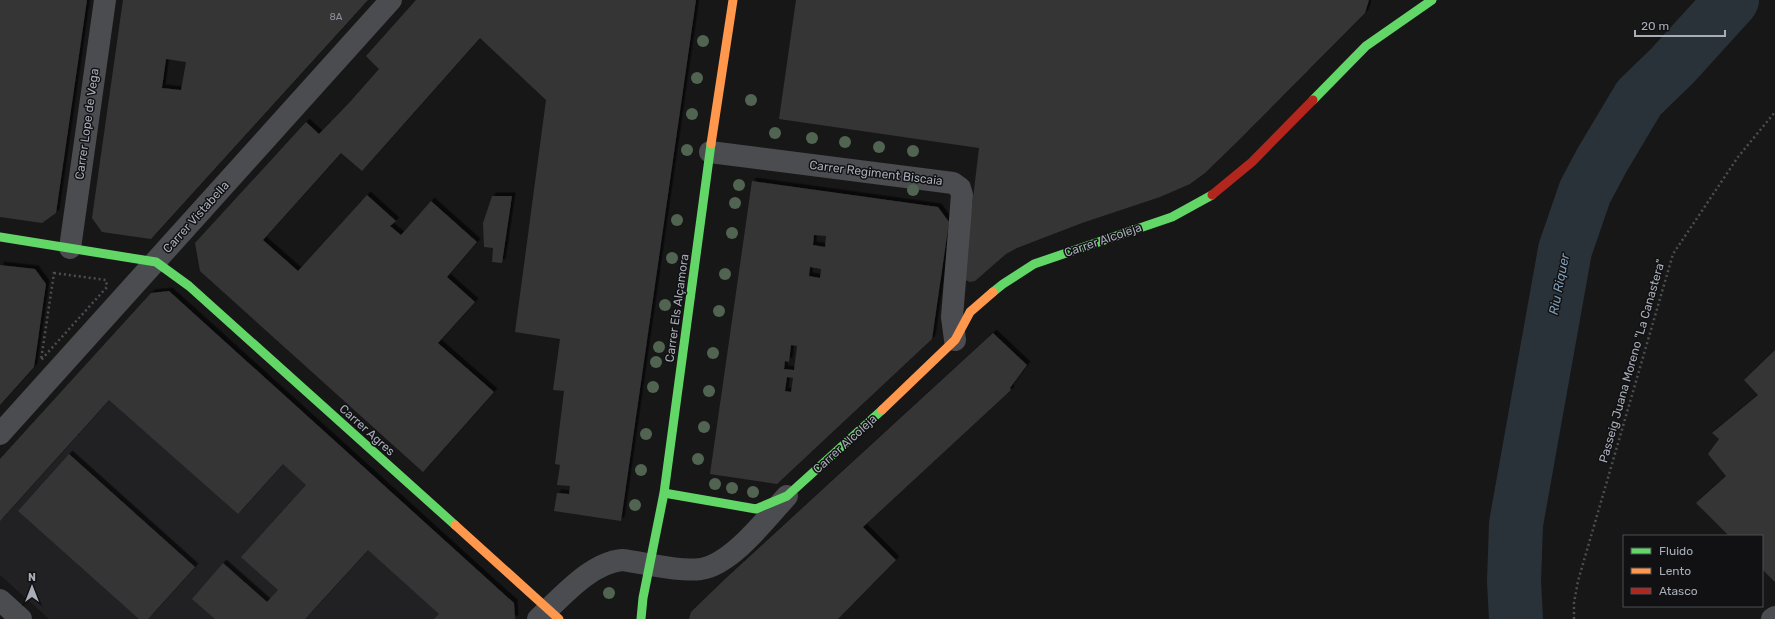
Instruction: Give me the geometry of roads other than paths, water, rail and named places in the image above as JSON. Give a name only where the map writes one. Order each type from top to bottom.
[{"type":"street","name":"Carrer Lope de Vega","points":[[70,248],[105,0]]},
{"type":"street","name":"Carrer Vistabella","points":[[0,434],[391,0]]},
{"type":"street","name":"Carrer Els Alçamora","points":[[641,619],[664,493],[710,152],[733,0]]},
{"type":"street","name":"Carrer Alcoleja","points":[[549,616],[580,580],[612,561],[622,560],[686,569],[701,569],[718,564],[736,550],[787,496],[892,401],[956,340],[970,312],[1003,284],[1034,264],[1172,217],[1210,198],[1229,183],[1265,148],[1366,46],[1394,25],[1432,0]]},
{"type":"street","name":"Carrer Regiment Biscaia","points":[[710,152],[953,183],[960,188],[962,195],[952,317],[956,340]]},
{"type":"street","points":[[0,237],[156,262]]},
{"type":"street","name":"Carrer Agres","points":[[156,262],[189,286],[549,616]]},
{"type":"street","name":"Carrer Alcoleja","points":[[664,493],[756,509],[787,496]]},
{"type":"street","points":[[0,600],[21,619]]},
{"type":"waterway","name":"Riu Riquer","points":[[1516,619],[1514,581],[1516,524],[1565,250],[1585,192],[1639,98],[1673,65],[1732,0]]}]
